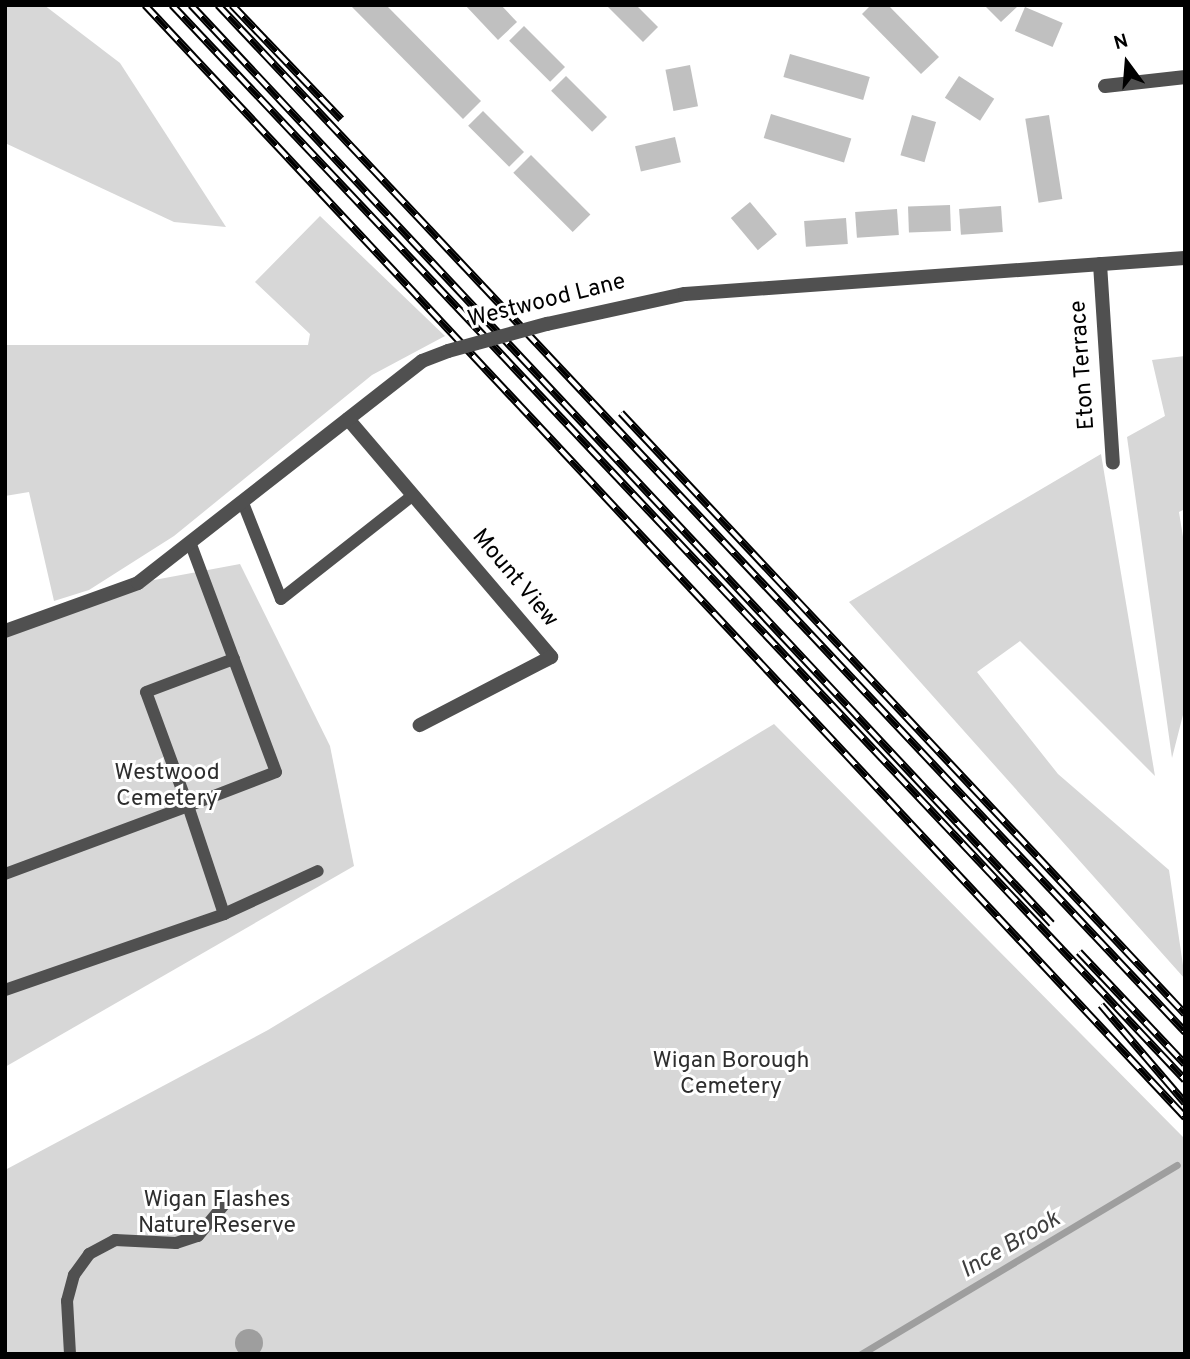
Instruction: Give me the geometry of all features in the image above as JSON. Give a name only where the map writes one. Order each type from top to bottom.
[{"type":"street","points":[[1105,86],[1185,77]]},
{"type":"street","name":"Westwood Lane","points":[[5,631],[138,583],[191,545],[422,361],[448,351],[547,324],[685,294],[1185,258]]},
{"type":"street","name":"Eton Terrace","points":[[1100,264],[1113,463]]},
{"type":"street","name":"Mount View","points":[[348,419],[551,657],[420,725]]},
{"type":"lane","points":[[243,503],[281,599],[413,495]]},
{"type":"lane","points":[[5,874],[276,772],[191,545]]},
{"type":"lane","points":[[224,914],[146,692],[234,659]]},
{"type":"lane","points":[[5,990],[224,914],[318,871]]},
{"type":"lane","points":[[70,1354],[67,1301],[74,1275],[89,1254],[115,1240],[176,1243],[198,1236],[227,1201]]},
{"type":"green space","points":[[5,5],[44,5],[120,63],[226,227],[174,222],[5,143]]},
{"type":"green space","points":[[320,216],[445,336],[372,375],[174,536],[89,590],[54,601],[29,492],[5,496],[5,345],[308,345],[310,334],[255,282]]},
{"type":"green space","points":[[1185,356],[1185,509],[1179,512],[1183,537],[1185,513],[1185,707],[1172,758],[1127,437],[1165,416],[1152,360]]},
{"type":"green space","points":[[1101,454],[1155,776],[1020,641],[977,672],[1058,774],[1169,870],[1185,979],[849,602]]},
{"type":"green space","name":"Westwood Cemetery","points":[[240,564],[330,746],[354,866],[5,1067],[5,631],[138,583]]},
{"type":"green space","name":"Wigan Borough Cemetery","points":[[774,724],[1185,1139],[1185,1354],[5,1354],[5,1170],[268,1030]]},
{"type":"shaded area","points":[[249,1329],[259,1333],[263,1343],[259,1353],[249,1357],[239,1353],[235,1343],[239,1333]]},
{"type":"building","points":[[350,5],[386,5],[481,101],[463,119]]},
{"type":"building","points":[[465,5],[501,5],[517,22],[498,40]]},
{"type":"building","points":[[606,5],[636,5],[658,27],[643,42]]},
{"type":"building","points":[[871,5],[888,5],[939,57],[921,74],[862,14]]},
{"type":"building","points":[[984,5],[1019,5],[1001,22]]},
{"type":"building","points":[[1025,7],[1063,23],[1053,47],[1015,31]]},
{"type":"building","points":[[524,26],[565,67],[550,82],[509,41]]},
{"type":"building","points":[[790,54],[870,77],[863,100],[783,77]]},
{"type":"building","points":[[690,65],[698,106],[673,111],[665,70]]},
{"type":"building","points":[[566,76],[607,117],[592,132],[551,91]]},
{"type":"building","points":[[959,76],[994,99],[980,121],[945,98]]},
{"type":"building","points":[[483,111],[524,152],[509,167],[468,126]]},
{"type":"building","points":[[771,114],[851,139],[844,162],[764,138]]},
{"type":"building","points":[[912,115],[936,122],[924,162],[900,155]]},
{"type":"building","points":[[1049,115],[1062,199],[1039,203],[1025,119]]},
{"type":"building","points":[[675,137],[681,162],[641,172],[635,146]]},
{"type":"building","points":[[531,155],[590,214],[573,232],[513,173]]},
{"type":"building","points":[[750,202],[777,234],[758,250],[731,218]]},
{"type":"building","points":[[950,205],[951,231],[909,232],[908,206]]},
{"type":"building","points":[[1001,206],[1003,232],[961,235],[959,209]]},
{"type":"building","points":[[897,209],[899,235],[857,238],[855,212]]},
{"type":"building","points":[[846,218],[848,244],[806,247],[804,221]]},
{"type":"waterway","name":"Ince Brook","points":[[861,1354],[1177,1165]]},
{"type":"railway","points":[[145,5],[1185,1117]]},
{"type":"railway","points":[[172,5],[1185,1080]]},
{"type":"railway","points":[[191,5],[1052,924]]},
{"type":"railway","points":[[218,5],[1185,1032]]},
{"type":"railway","points":[[232,5],[341,119]]},
{"type":"railway","points":[[621,413],[1185,1014]]},
{"type":"railway","points":[[1079,952],[1185,1064]]},
{"type":"railway","points":[[1101,1005],[1185,1103]]},
{"type":"park label","name":"Wigan Flashes Nature Reserve","points":[[217,1214]]}]
